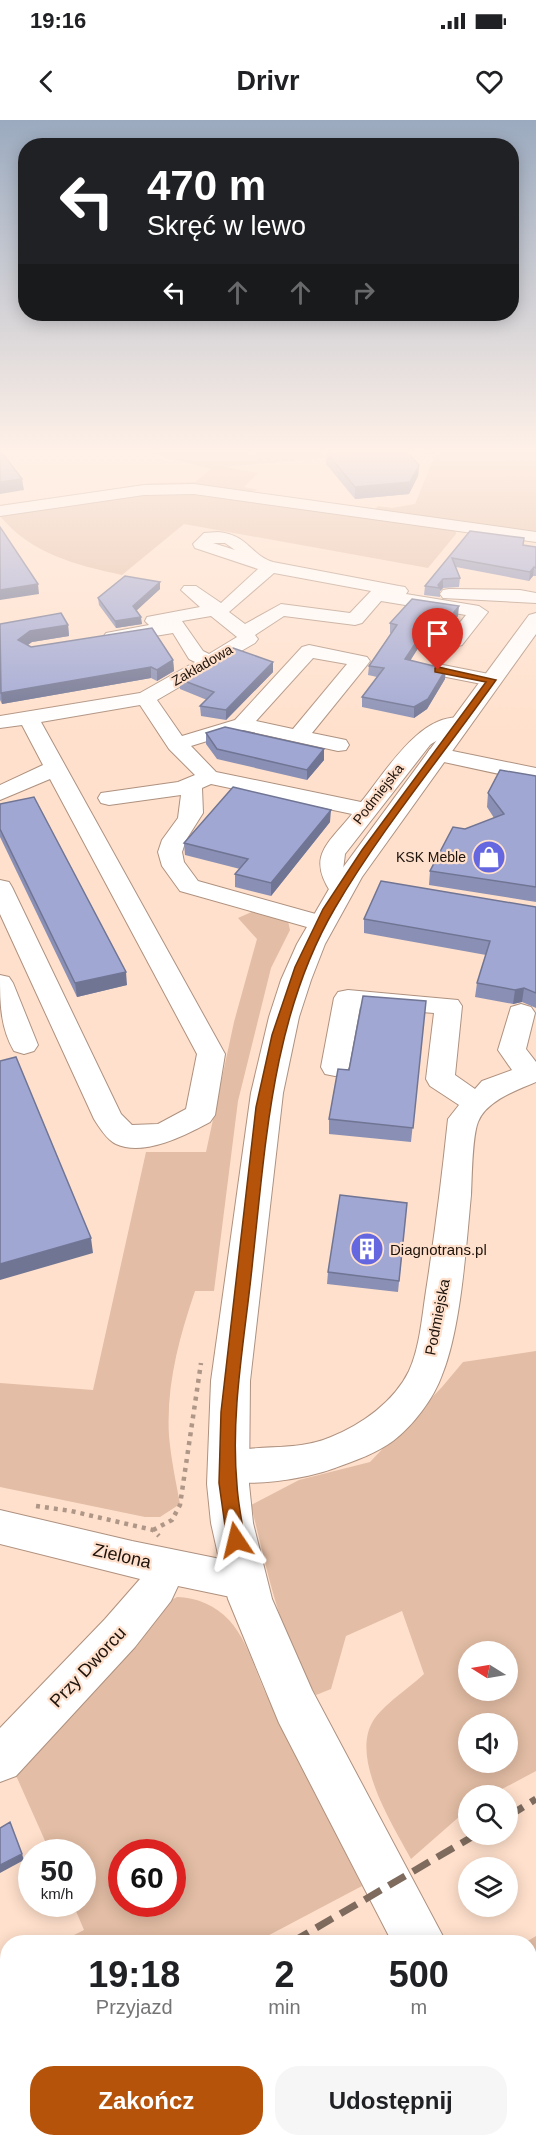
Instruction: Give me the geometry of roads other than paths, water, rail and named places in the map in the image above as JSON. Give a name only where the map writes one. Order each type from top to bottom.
[{"type":"main road","name":"Podmiejska","points":[[416,1935],[291,1699],[264,1640],[245,1582],[232,1523],[228,1467],[229,1412],[263,1107],[288,999],[321,923],[341,889],[536,619]]},
{"type":"street","points":[[209,661],[196,655],[178,626],[98,635],[227,607],[262,564],[412,593],[520,595],[536,598]]},
{"type":"street","points":[[490,577],[536,586]]},
{"type":"street","points":[[190,590],[244,633]]},
{"type":"street","name":"Zakładowa","points":[[0,722],[146,698],[248,639],[244,633],[281,610],[355,619],[377,595],[479,612],[455,641]]},
{"type":"street","points":[[242,724],[309,651],[360,660],[298,736]]},
{"type":"street","points":[[438,670],[492,680]]},
{"type":"street","points":[[146,698],[199,781]]},
{"type":"street","points":[[0,886],[108,1119],[124,1136],[163,1134],[200,1115],[211,1054],[28,717]]},
{"type":"street","name":"Podmiejska","points":[[341,889],[331,870],[333,853],[422,740],[436,730],[460,723]]},
{"type":"street","points":[[177,744],[242,724],[338,745]]},
{"type":"street","points":[[438,754],[536,775]]},
{"type":"street","points":[[0,794],[56,768]]},
{"type":"street","points":[[199,781],[193,797],[192,815],[175,839],[170,852],[171,858],[189,886],[321,923]]},
{"type":"street","points":[[109,798],[199,781],[366,810]]},
{"type":"street","points":[[0,982],[24,1045]]},
{"type":"street","points":[[335,1067],[348,998],[448,1006],[440,1079],[477,1104]]},
{"type":"street","points":[[521,1013],[528,1059]]},
{"type":"street","name":"Podmiejska","points":[[228,1467],[310,1461],[345,1449],[380,1430],[407,1402],[424,1375],[437,1329],[452,1226],[463,1119],[492,1088],[528,1059]]},
{"type":"street","name":"Zielona","points":[[12,1516],[160,1548],[245,1582]]},
{"type":"street","name":"Przy Dworcu","points":[[0,1760],[120,1634],[157,1588],[160,1548]]},
{"type":"railway","points":[[518,1810],[536,1799]]},
{"type":"railway","points":[[304,1935],[458,1845]]},
{"type":"place","name":"KSK Meble","points":[[489,857]]},
{"type":"place","name":"Diagnotrans.pl","points":[[367,1249]]}]
